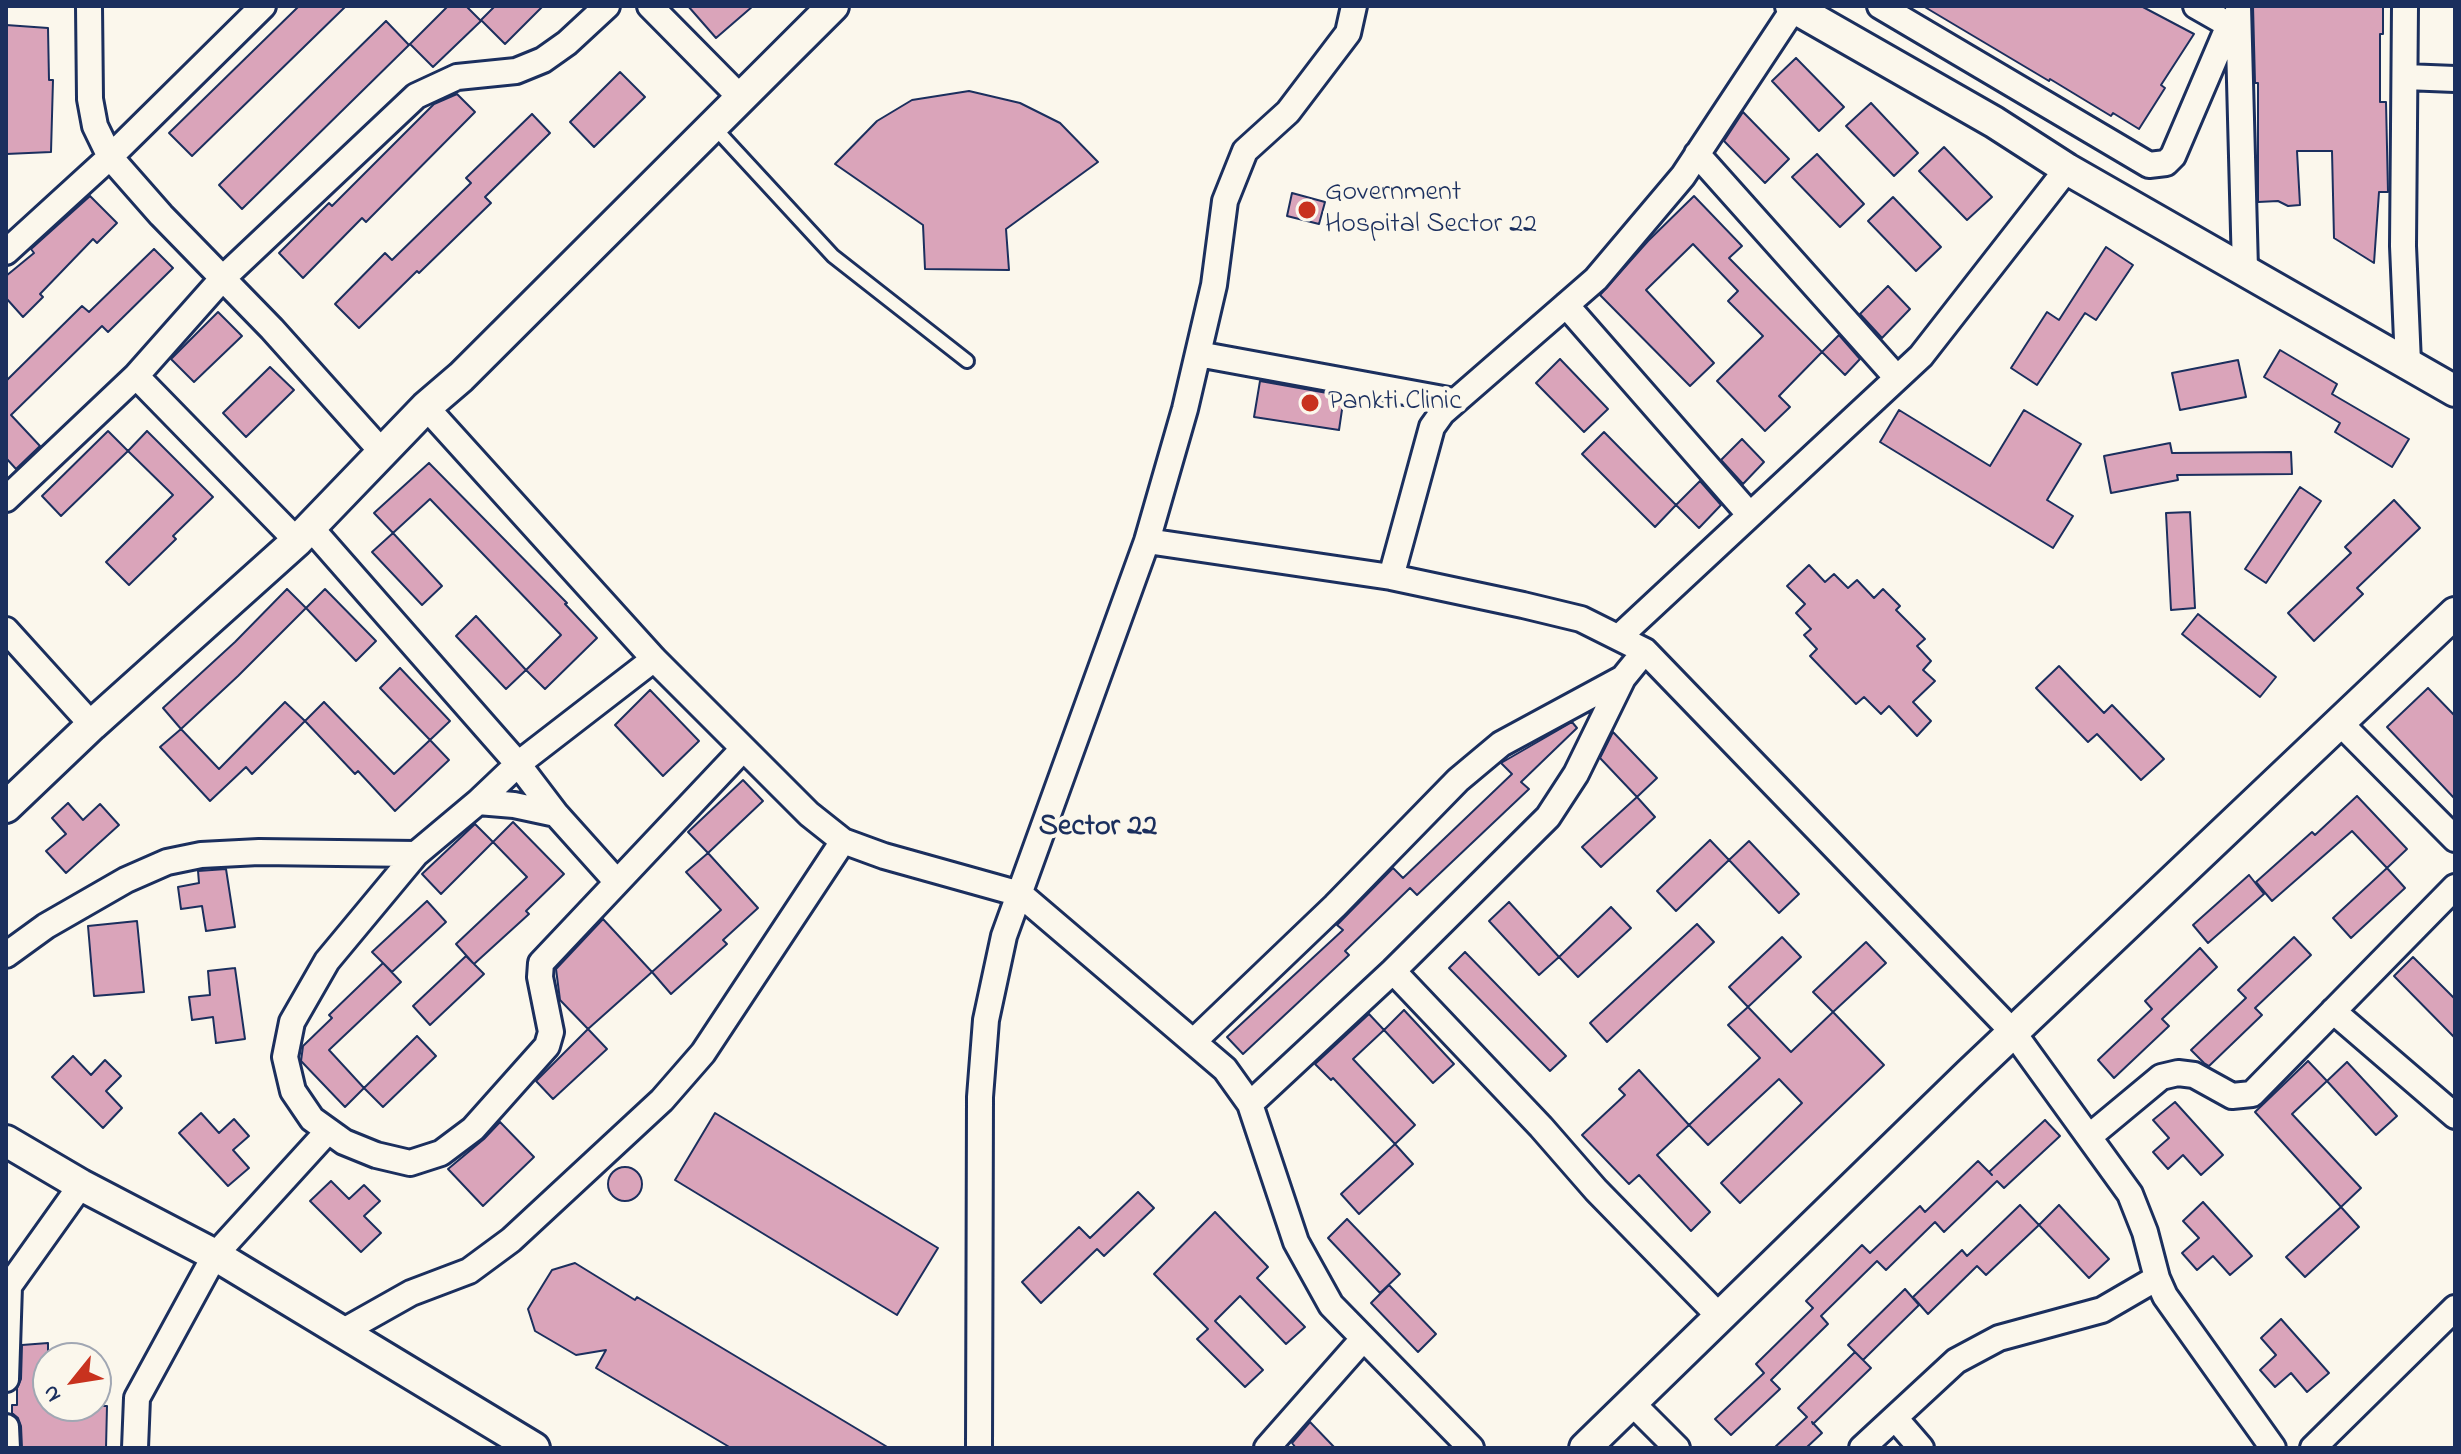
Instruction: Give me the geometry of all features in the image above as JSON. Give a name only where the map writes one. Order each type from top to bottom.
[{"type":"street","points":[[89,6],[90,99],[95,126],[110,157],[272,329],[384,454]]},
{"type":"street","points":[[6,252],[110,157],[263,6]]},
{"type":"street","points":[[6,499],[136,376],[222,279],[416,96],[457,77],[516,71],[543,60],[607,6]]},
{"type":"street","points":[[650,6],[740,97]]},
{"type":"street","points":[[6,807],[304,534],[426,407],[472,366],[833,6]]},
{"type":"street","points":[[979,1448],[980,1097],[986,1020],[1004,936],[1147,541],[1214,285],[1225,201],[1245,151],[1288,112],[1348,33],[1354,6]]},
{"type":"street","points":[[1880,6],[2149,165],[2166,163],[2173,156],[2235,21]]},
{"type":"street","points":[[2196,6],[2235,21]]},
{"type":"street","points":[[2405,6],[2403,246],[2408,363]]},
{"type":"street","points":[[1391,577],[1432,427],[1454,401],[1596,279],[1683,176],[1792,7],[2455,391]]},
{"type":"street","points":[[2235,21],[2245,269]]},
{"type":"street","points":[[2405,77],[2455,79]]},
{"type":"street","points":[[1697,154],[1897,378]]},
{"type":"street","points":[[1619,637],[1921,356],[2067,169]]},
{"type":"street","points":[[1566,305],[1749,514]]},
{"type":"street","points":[[1198,354],[1454,401]]},
{"type":"street","points":[[136,376],[304,534],[518,764],[556,814],[617,882]]},
{"type":"street","points":[[426,407],[654,659],[809,814],[843,841],[884,856],[1020,894],[1225,1069],[1250,1104],[1296,1242],[1331,1305],[1471,1448]]},
{"type":"street","points":[[1147,541],[1391,577],[1581,619],[1645,651],[2013,1032],[2130,1194],[2165,1296],[2273,1448]]},
{"type":"street","points":[[1585,1448],[2013,1032],[2455,613]]},
{"type":"street","points":[[6,630],[92,725]]},
{"type":"street","points":[[1250,1104],[1393,971],[1548,817],[1576,774],[1623,678],[1645,651]]},
{"type":"street","points":[[654,659],[518,764],[416,854],[327,961],[292,1022],[285,1057],[293,1091],[312,1119],[344,1142],[376,1155],[410,1163],[441,1153],[473,1129],[547,1046],[551,1032],[540,977],[541,963],[742,750]]},
{"type":"street","points":[[1194,1041],[1335,906],[1469,771],[1501,744],[1623,678]]},
{"type":"street","points":[[2340,723],[2455,839]]},
{"type":"street","points":[[478,802],[514,805],[556,814]]},
{"type":"street","points":[[340,1333],[411,1293],[469,1271],[511,1240],[662,1100],[703,1053],[843,841]]},
{"type":"street","points":[[6,955],[46,926],[126,880],[167,862],[201,855],[259,852],[416,854]]},
{"type":"street","points":[[2090,1136],[2161,1077],[2178,1073],[2194,1075],[2232,1096],[2252,1094],[2455,887]]},
{"type":"street","points":[[1393,971],[1541,1127],[1596,1190],[1720,1317]]},
{"type":"street","points":[[2333,1011],[2455,1116]]},
{"type":"street","points":[[135,1448],[137,1398],[215,1255],[328,1131]]},
{"type":"street","points":[[6,1141],[81,1185],[215,1255],[534,1448]]},
{"type":"street","points":[[6,1379],[7,1286],[81,1185]]},
{"type":"street","points":[[1862,1448],[1956,1361],[1999,1338],[2102,1310],[2157,1278]]},
{"type":"street","points":[[2313,1448],[2455,1308]]},
{"type":"street","points":[[1267,1448],[1363,1339]]},
{"type":"street","points":[[1632,1403],[1677,1448]]},
{"type":"street","points":[[1895,1418],[1921,1448]]},
{"type":"street","points":[[6,1427],[7,1448]]},
{"type":"lane","points":[[713,126],[833,256],[967,361]]},
{"type":"building","points":[[299,6],[346,6],[192,156],[169,133]]},
{"type":"building","points":[[448,6],[466,6],[481,21],[433,67],[410,44]]},
{"type":"building","points":[[495,6],[543,6],[505,44],[481,20]]},
{"type":"building","points":[[688,6],[753,6],[716,38]]},
{"type":"building","points":[[1923,6],[2141,6],[2194,34],[2161,85],[2165,88],[2139,129],[2049,81]]},
{"type":"building","points":[[2253,6],[2383,6],[2380,102],[2386,102],[2388,192],[2379,192],[2374,263],[2334,238],[2332,151],[2297,151],[2300,205],[2288,206],[2278,201],[2258,202],[2258,83],[2255,83]]},
{"type":"building","points":[[386,21],[409,45],[242,209],[219,185]]},
{"type":"building","points":[[6,25],[48,28],[49,80],[53,80],[51,152],[6,154]]},
{"type":"building","points":[[1796,58],[1844,107],[1819,131],[1772,81]]},
{"type":"building","points":[[620,72],[645,97],[594,147],[570,122]]},
{"type":"building","points":[[969,91],[1020,103],[1060,123],[1098,162],[1006,229],[1009,270],[925,269],[923,225],[835,164],[877,121],[912,100]]},
{"type":"building","points":[[457,94],[475,112],[366,222],[362,218],[303,278],[279,253],[329,203],[332,206],[434,104]]},
{"type":"building","points":[[1871,103],[1918,153],[1894,176],[1846,126]]},
{"type":"building","points":[[1743,112],[1789,159],[1765,183],[1724,141]]},
{"type":"building","points":[[532,114],[550,133],[485,197],[491,203],[359,328],[335,304],[385,253],[392,260],[471,183],[466,178]]},
{"type":"building","points":[[1944,147],[1992,197],[1967,220],[1919,171]]},
{"type":"building","points":[[1817,154],[1864,204],[1840,227],[1792,177]]},
{"type":"building","points":[[1292,193],[1325,202],[1319,224],[1287,216]]},
{"type":"building","points":[[90,196],[117,223],[97,243],[93,239],[40,294],[43,297],[23,317],[6,298],[6,276],[34,253],[31,249]]},
{"type":"building","points":[[1694,196],[1742,246],[1729,258],[1822,352],[1779,396],[1790,407],[1765,431],[1717,381],[1763,336],[1728,301],[1738,291],[1693,244],[1646,290],[1714,363],[1690,386],[1600,295]]},
{"type":"building","points":[[1893,197],[1941,247],[1916,271],[1868,221]]},
{"type":"building","points":[[2106,247],[2133,265],[2096,320],[2085,313],[2037,385],[2011,368],[2047,312],[2059,320]]},
{"type":"building","points":[[154,249],[173,268],[108,332],[102,326],[11,415],[40,446],[16,469],[6,458],[6,381],[82,306],[89,312]]},
{"type":"building","points":[[1888,286],[1910,309],[1882,338],[1860,314]]},
{"type":"building","points":[[218,312],[242,336],[194,382],[171,359]]},
{"type":"building","points":[[1839,335],[1860,359],[1845,375],[1822,352]]},
{"type":"building","points":[[2280,350],[2337,384],[2332,394],[2409,439],[2392,467],[2335,432],[2340,423],[2264,377]]},
{"type":"building","points":[[1560,359],[1608,409],[1584,432],[1536,383]]},
{"type":"building","points":[[2238,360],[2246,397],[2180,410],[2172,373]]},
{"type":"building","points":[[270,367],[294,390],[246,437],[223,413]]},
{"type":"building","points":[[1260,381],[1344,396],[1339,430],[1254,417]]},
{"type":"building","points":[[1899,410],[1990,466],[2024,410],[2081,444],[2047,500],[2073,516],[2053,548],[1880,442]]},
{"type":"building","points":[[108,431],[128,451],[61,516],[42,496]]},
{"type":"building","points":[[147,431],[213,497],[129,585],[106,562],[173,495],[128,451]]},
{"type":"building","points":[[1604,432],[1676,505],[1655,527],[1582,454]]},
{"type":"building","points":[[1742,439],[1764,462],[1743,484],[1721,460]]},
{"type":"building","points":[[2170,443],[2172,453],[2291,452],[2292,474],[2177,475],[2178,480],[2111,493],[2104,456]]},
{"type":"building","points":[[429,463],[567,603],[597,638],[545,689],[526,670],[561,635],[430,499],[393,533],[374,513]]},
{"type":"building","points":[[1700,481],[1721,505],[1699,528],[1676,505]]},
{"type":"building","points":[[2300,487],[2321,501],[2266,583],[2245,569]]},
{"type":"building","points":[[2394,500],[2420,528],[2357,588],[2363,594],[2314,641],[2288,613],[2351,553],[2345,547]]},
{"type":"building","points":[[2190,512],[2195,608],[2171,610],[2166,513]]},
{"type":"building","points":[[393,533],[442,586],[422,605],[372,552]]},
{"type":"building","points":[[1809,565],[1825,582],[1834,574],[1848,588],[1857,580],[1874,598],[1883,589],[1900,606],[1896,610],[1925,639],[1917,646],[1931,661],[1923,670],[1935,681],[1913,702],[1931,721],[1917,736],[1889,706],[1881,714],[1864,697],[1856,704],[1810,656],[1817,649],[1804,635],[1811,629],[1796,613],[1805,604],[1787,586]]},
{"type":"building","points":[[287,589],[306,608],[181,729],[163,708]]},
{"type":"building","points":[[325,589],[376,641],[356,661],[306,608]]},
{"type":"building","points":[[2198,614],[2276,677],[2260,697],[2182,634]]},
{"type":"building","points":[[476,616],[526,670],[506,689],[456,636]]},
{"type":"building","points":[[2059,666],[2104,713],[2112,705],[2164,759],[2141,780],[2097,734],[2088,742],[2036,688]]},
{"type":"building","points":[[400,668],[450,721],[430,740],[380,688]]},
{"type":"building","points":[[2428,688],[2455,716],[2455,799],[2387,727]]},
{"type":"building","points":[[650,690],[699,741],[663,776],[615,725]]},
{"type":"building","points":[[285,702],[305,721],[252,774],[246,767],[210,801],[160,747],[181,729],[219,769]]},
{"type":"building","points":[[324,702],[394,774],[430,740],[449,760],[395,811],[305,721]]},
{"type":"building","points":[[1572,722],[1577,728],[1521,782],[1529,789],[1417,895],[1410,888],[1345,951],[1349,955],[1243,1054],[1227,1037],[1343,930],[1337,925],[1393,868],[1403,878],[1512,774],[1501,763]]},
{"type":"building","points":[[1613,732],[1657,778],[1637,797],[1600,758]]},
{"type":"building","points":[[743,780],[763,801],[708,853],[688,832]]},
{"type":"building","points":[[2357,796],[2407,849],[2387,868],[2352,831],[2272,901],[2256,882],[2312,832],[2315,835]]},
{"type":"building","points":[[1637,797],[1655,817],[1601,867],[1582,847]]},
{"type":"building","points":[[68,803],[83,820],[100,804],[119,825],[66,873],[46,851],[66,834],[52,818]]},
{"type":"building","points":[[513,822],[564,874],[526,911],[529,914],[474,964],[484,974],[430,1025],[413,1006],[466,956],[473,963],[456,944],[527,877],[493,842]]},
{"type":"building","points":[[475,824],[493,842],[441,894],[422,874]]},
{"type":"building","points":[[1710,840],[1729,860],[1676,911],[1657,891]]},
{"type":"building","points":[[1749,841],[1799,894],[1779,913],[1729,860]]},
{"type":"building","points":[[708,853],[758,908],[723,940],[727,944],[671,994],[652,972],[721,910],[686,872]]},
{"type":"building","points":[[2387,868],[2405,888],[2351,938],[2333,918]]},
{"type":"building","points":[[226,869],[235,927],[206,931],[202,906],[181,909],[178,887],[199,883],[198,871]]},
{"type":"building","points":[[2249,875],[2264,894],[2208,943],[2193,925]]},
{"type":"building","points":[[427,901],[446,922],[392,972],[372,952]]},
{"type":"building","points":[[1509,902],[1559,957],[1539,975],[1489,921]]},
{"type":"building","points":[[1611,907],[1631,928],[1578,977],[1559,957]]},
{"type":"building","points":[[603,919],[652,972],[588,1029],[560,1000],[556,969]]},
{"type":"building","points":[[137,921],[144,992],[94,996],[88,926]]},
{"type":"building","points":[[1697,924],[1714,942],[1607,1042],[1590,1023]]},
{"type":"building","points":[[1782,937],[1801,957],[1748,1007],[1729,987]]},
{"type":"building","points":[[2294,937],[2311,955],[2255,1008],[2262,1015],[2209,1066],[2204,1063],[2191,1050],[2246,998],[2238,990]]},
{"type":"building","points":[[1866,942],[1886,963],[1833,1012],[1813,992]]},
{"type":"building","points":[[2200,948],[2217,967],[2162,1019],[2169,1026],[2114,1078],[2098,1060],[2152,1009],[2145,1001]]},
{"type":"building","points":[[1465,952],[1566,1056],[1550,1071],[1449,968]]},
{"type":"building","points":[[2413,957],[2455,999],[2455,1038],[2394,976]]},
{"type":"building","points":[[383,963],[401,982],[329,1050],[364,1088],[345,1107],[301,1061],[303,1046],[332,1018],[329,1015]]},
{"type":"building","points":[[235,968],[245,1039],[216,1043],[213,1017],[192,1020],[189,997],[210,995],[208,971]]},
{"type":"building","points":[[1748,1007],[1791,1052],[1833,1012],[1884,1065],[1740,1203],[1721,1183],[1802,1103],[1779,1079],[1708,1145],[1689,1125],[1760,1058],[1728,1025]]},
{"type":"building","points":[[1404,1010],[1454,1064],[1433,1083],[1384,1030]]},
{"type":"building","points":[[1369,1014],[1384,1030],[1353,1059],[1415,1125],[1395,1144],[1333,1078],[1331,1080],[1315,1064]]},
{"type":"building","points":[[588,1029],[607,1049],[553,1099],[536,1081]]},
{"type":"building","points":[[417,1036],[436,1056],[383,1107],[364,1088]]},
{"type":"building","points":[[73,1056],[91,1075],[105,1060],[121,1076],[106,1091],[122,1108],[103,1128],[52,1077]]},
{"type":"building","points":[[2308,1061],[2327,1081],[2292,1114],[2361,1188],[2341,1207],[2255,1112]]},
{"type":"building","points":[[2347,1062],[2397,1116],[2376,1135],[2327,1081]]},
{"type":"building","points":[[1639,1070],[1689,1125],[1657,1155],[1710,1212],[1691,1231],[1639,1175],[1629,1184],[1582,1135],[1625,1095],[1619,1089]]},
{"type":"building","points":[[2175,1102],[2223,1155],[2201,1175],[2183,1155],[2168,1169],[2153,1152],[2169,1138],[2153,1120]]},
{"type":"building","points":[[201,1113],[219,1133],[234,1119],[249,1136],[233,1150],[249,1168],[228,1186],[179,1133]]},
{"type":"building","points":[[715,1113],[938,1248],[897,1315],[675,1180]]},
{"type":"building","points":[[2045,1120],[2060,1136],[2004,1188],[1997,1181],[1944,1232],[1935,1222],[1886,1270],[1877,1261],[1821,1316],[1828,1324],[1771,1380],[1780,1389],[1731,1435],[1715,1419],[1764,1373],[1756,1364],[1813,1308],[1806,1301],[1862,1245],[1870,1253],[1920,1206],[1925,1212],[1978,1161],[1989,1172]]},
{"type":"building","points":[[500,1122],[534,1157],[483,1206],[448,1169]]},
{"type":"building","points":[[1395,1144],[1413,1164],[1359,1214],[1341,1194]]},
{"type":"building","points":[[625,1167],[637,1172],[642,1184],[637,1196],[625,1201],[613,1196],[608,1184],[613,1172]]},
{"type":"building","points":[[331,1181],[349,1199],[364,1185],[380,1201],[364,1216],[381,1233],[361,1252],[310,1201]]},
{"type":"building","points":[[1138,1192],[1154,1208],[1104,1256],[1097,1249],[1041,1303],[1022,1282],[1079,1227],[1090,1238]]},
{"type":"building","points":[[2203,1202],[2252,1256],[2230,1275],[2213,1256],[2197,1270],[2182,1253],[2199,1238],[2183,1221]]},
{"type":"building","points":[[2020,1205],[2039,1225],[1986,1275],[1977,1266],[1928,1314],[1913,1297],[1962,1250],[1967,1256]]},
{"type":"building","points":[[2059,1205],[2109,1259],[2089,1278],[2039,1225]]},
{"type":"building","points":[[2341,1207],[2359,1227],[2305,1277],[2286,1257]]},
{"type":"building","points":[[1215,1212],[1268,1267],[1257,1278],[1305,1327],[1286,1344],[1240,1296],[1215,1321],[1263,1370],[1245,1387],[1197,1339],[1208,1329],[1154,1274]]},
{"type":"building","points":[[1347,1219],[1400,1274],[1380,1293],[1328,1238]]},
{"type":"building","points":[[575,1263],[889,1448],[731,1448],[596,1368],[606,1350],[576,1355],[535,1331],[528,1309],[552,1270]]},
{"type":"building","points":[[1389,1285],[1436,1334],[1418,1352],[1371,1303]]},
{"type":"building","points":[[1905,1289],[1919,1305],[1863,1360],[1848,1345]]},
{"type":"building","points":[[2281,1319],[2329,1373],[2307,1392],[2291,1373],[2275,1387],[2260,1370],[2276,1355],[2261,1338]]},
{"type":"building","points":[[32,1344],[32,1422],[107,1422],[106,1448],[22,1448],[21,1426],[12,1413],[12,1405],[17,1405],[22,1345]]},
{"type":"building","points":[[1855,1352],[1871,1368],[1813,1424],[1822,1433],[1806,1448],[1774,1448],[1807,1417],[1798,1408]]},
{"type":"building","points":[[1310,1422],[1335,1448],[1296,1448],[1292,1443]]},
{"type":"place","name":"Government Hospital Sector 22","points":[[1307,210]]},
{"type":"place","name":"Pankti Clinic","points":[[1310,403]]},
{"type":"district","name":"Sector 22","points":[[1098,829]]}]
